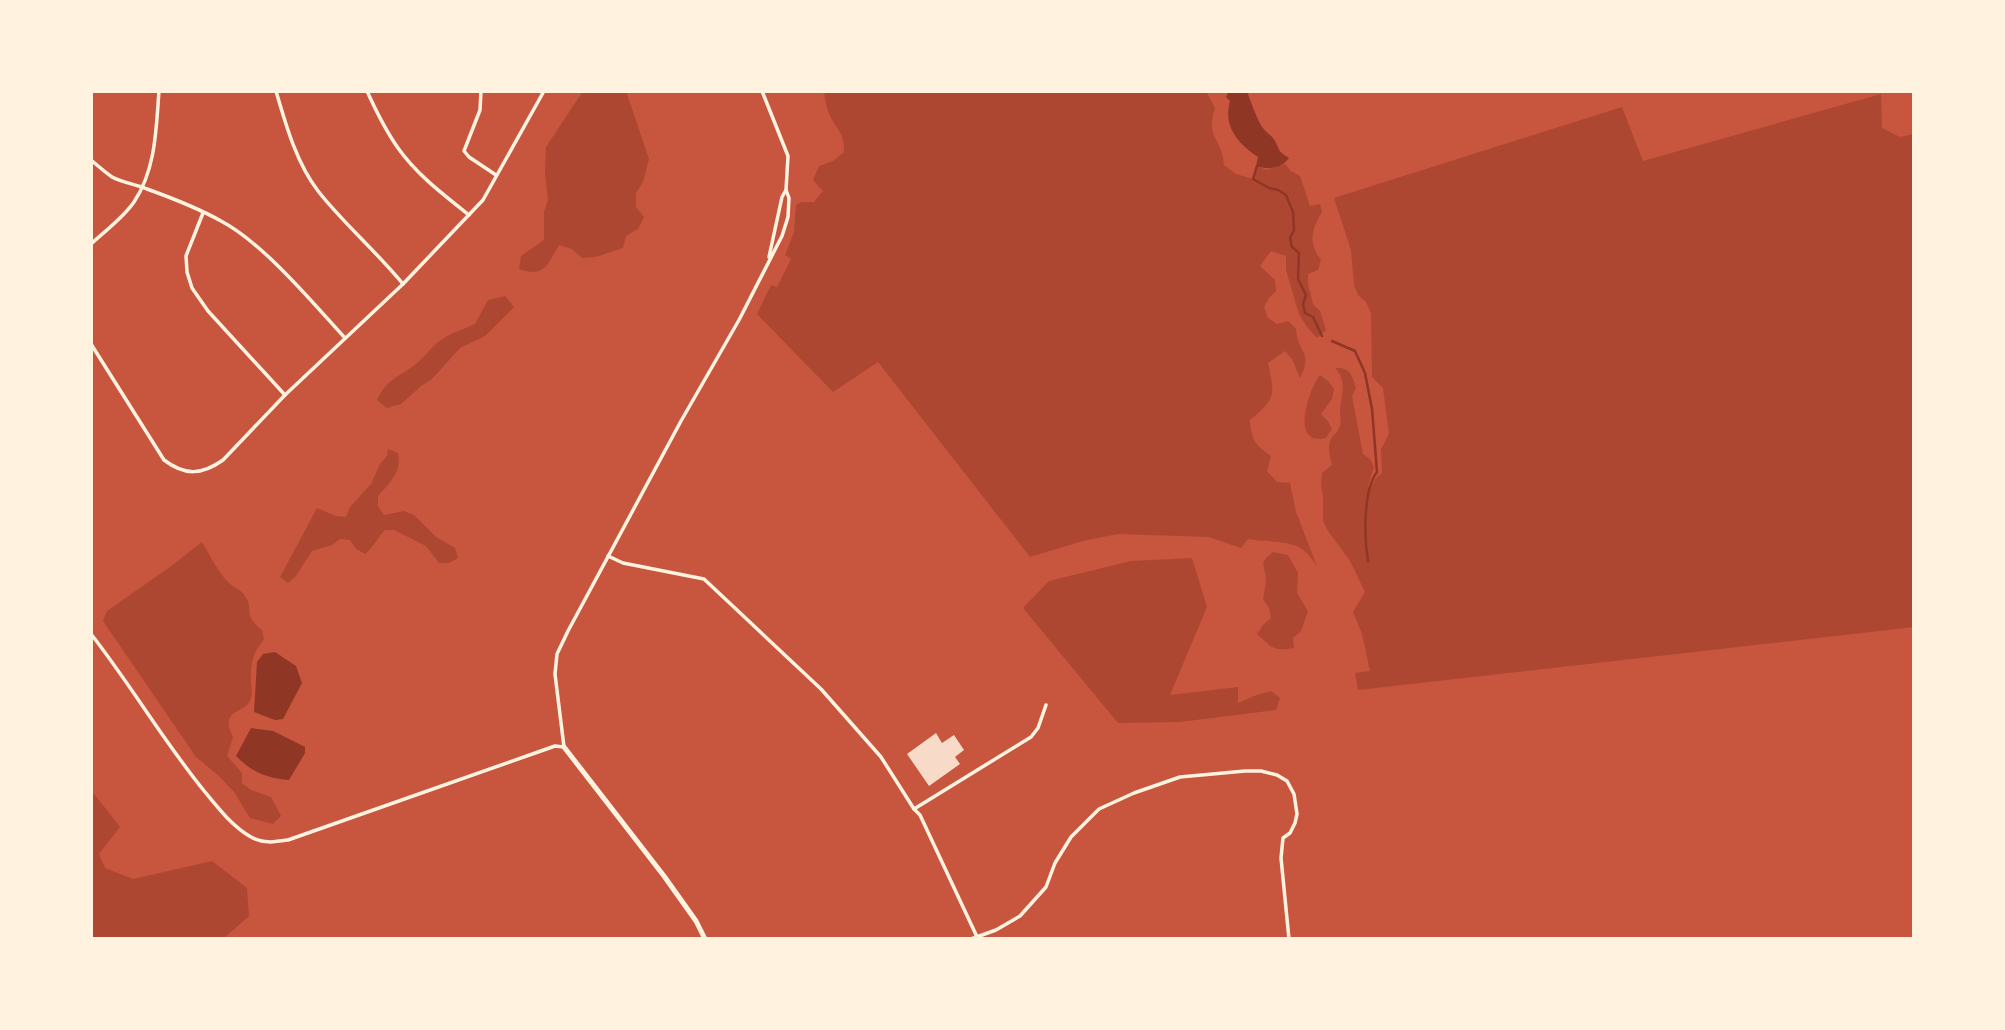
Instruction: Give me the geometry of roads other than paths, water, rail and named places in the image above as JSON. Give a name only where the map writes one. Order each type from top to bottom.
[{"type":"street","points":[[91,244],[133,204],[149,174],[154,151],[159,91]]},
{"type":"street","points":[[276,91],[289,135],[317,189],[403,284]]},
{"type":"street","points":[[368,91],[399,149],[436,188],[469,215]]},
{"type":"street","points":[[481,91],[480,110],[464,151],[496,175]]},
{"type":"street","points":[[91,344],[164,460],[181,470],[207,470],[223,460],[285,395],[403,284],[483,200],[544,91]]},
{"type":"street","points":[[705,939],[696,921],[664,876],[564,747],[555,674],[557,654],[681,421],[739,320],[787,222],[788,156],[762,91]]},
{"type":"street","points":[[91,160],[113,177],[171,197],[222,221],[252,243],[345,338]]},
{"type":"street","points":[[768,262],[782,197],[786,190]]},
{"type":"street","points":[[203,213],[186,256],[192,288],[208,311],[285,395]]},
{"type":"street","points":[[608,556],[623,563],[704,579],[821,690],[881,757],[920,815],[977,938]]},
{"type":"street","points":[[91,634],[187,769],[218,807],[251,838],[263,842],[288,840],[537,752],[555,746],[564,747]]},
{"type":"street","points":[[914,809],[1031,737],[1038,728],[1046,705]]},
{"type":"street","points":[[971,939],[996,930],[1020,916],[1046,887],[1055,863],[1071,837],[1099,809],[1180,777],[1261,771],[1287,781],[1294,794],[1297,814],[1290,832],[1283,838],[1281,858],[1289,939]]},
{"type":"waterway","points":[[1257,166],[1253,179],[1286,195],[1293,212],[1294,230],[1290,238],[1292,247],[1299,253],[1298,279],[1306,295],[1303,304],[1305,313],[1313,317],[1322,336]]},
{"type":"waterway","points":[[1332,341],[1355,351],[1365,373],[1372,409],[1377,472],[1372,480],[1367,502],[1365,527],[1368,561]]}]
